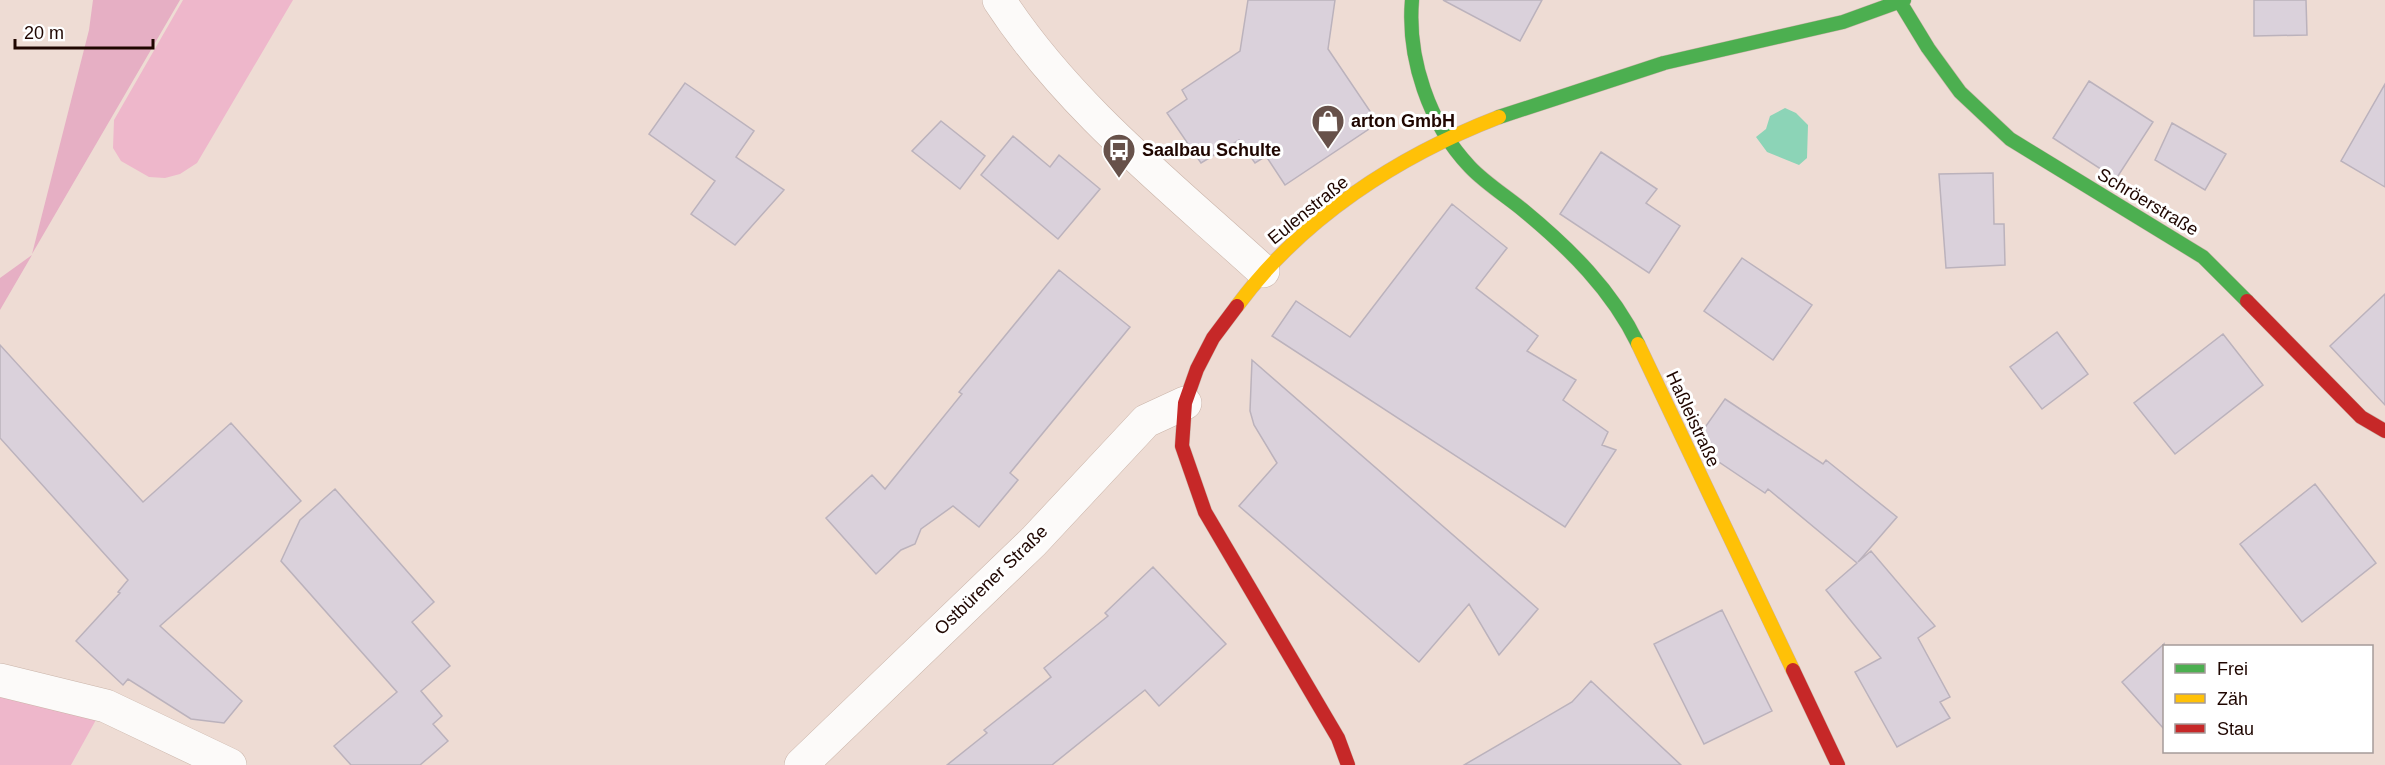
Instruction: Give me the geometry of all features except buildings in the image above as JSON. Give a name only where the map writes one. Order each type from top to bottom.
[{"type":"street","points":[[999,0],[1018,29],[1063,84],[1139,159],[1263,271]]},
{"type":"street","name":"Haßleistraße","points":[[1412,0],[1410,22],[1418,79],[1448,136],[1470,167],[1553,234],[1595,277],[1633,334],[1838,765]]},
{"type":"street","name":"Eulenstraße","points":[[1348,765],[1338,738],[1205,512],[1182,446],[1185,403],[1197,369],[1213,338],[1263,271],[1320,219],[1374,180],[1448,136],[1536,103],[1664,63],[1843,22],[1902,1]]},
{"type":"street","name":"Schröerstraße","points":[[1902,1],[1928,48],[1960,92],[2010,139],[2204,257],[2361,417],[2385,431]]},
{"type":"street","name":"Ostbürener Straße","points":[[801,765],[1034,540],[1146,421],[1185,403]]},
{"type":"street","points":[[0,680],[106,706],[230,765]]},
{"type":"shaded area","points":[[93,0],[180,0],[32,254],[89,30]]},
{"type":"shaded area","points":[[183,0],[293,0],[197,163],[180,174],[165,178],[149,177],[121,161],[113,148],[114,120]]},
{"type":"shaded area","points":[[1785,108],[1796,113],[1808,125],[1807,158],[1799,165],[1767,152],[1756,137],[1766,129],[1770,116]]},
{"type":"shaded area","points":[[32,255],[0,310],[0,278]]},
{"type":"shaded area","points":[[0,685],[102,709],[71,765],[0,765]]},
{"type":"traffic: fast","points":[[1412,0],[1411,22],[1417,67],[1432,111],[1443,131],[1476,173],[1540,224],[1588,271],[1616,306],[1638,344]]},
{"type":"traffic: fast","points":[[1499,117],[1664,63],[1843,22],[1904,0]]},
{"type":"traffic: fast","points":[[1900,2],[1928,48],[1960,92],[2010,139],[2203,257],[2247,301]]},
{"type":"traffic: slow","points":[[1237,306],[1291,245],[1354,193],[1425,151],[1499,117]]},
{"type":"traffic: slow","points":[[1638,344],[1793,670]]},
{"type":"traffic: jam","points":[[2247,301],[2361,417],[2385,431]]},
{"type":"traffic: jam","points":[[1237,306],[1213,338],[1197,369],[1185,403],[1182,446],[1205,512],[1338,738],[1348,765]]},
{"type":"traffic: jam","points":[[1793,670],[1838,765]]},
{"type":"place","name":"arton GmbH","points":[[1328,150]]},
{"type":"place","name":"Saalbau Schulte","points":[[1119,179]]}]
